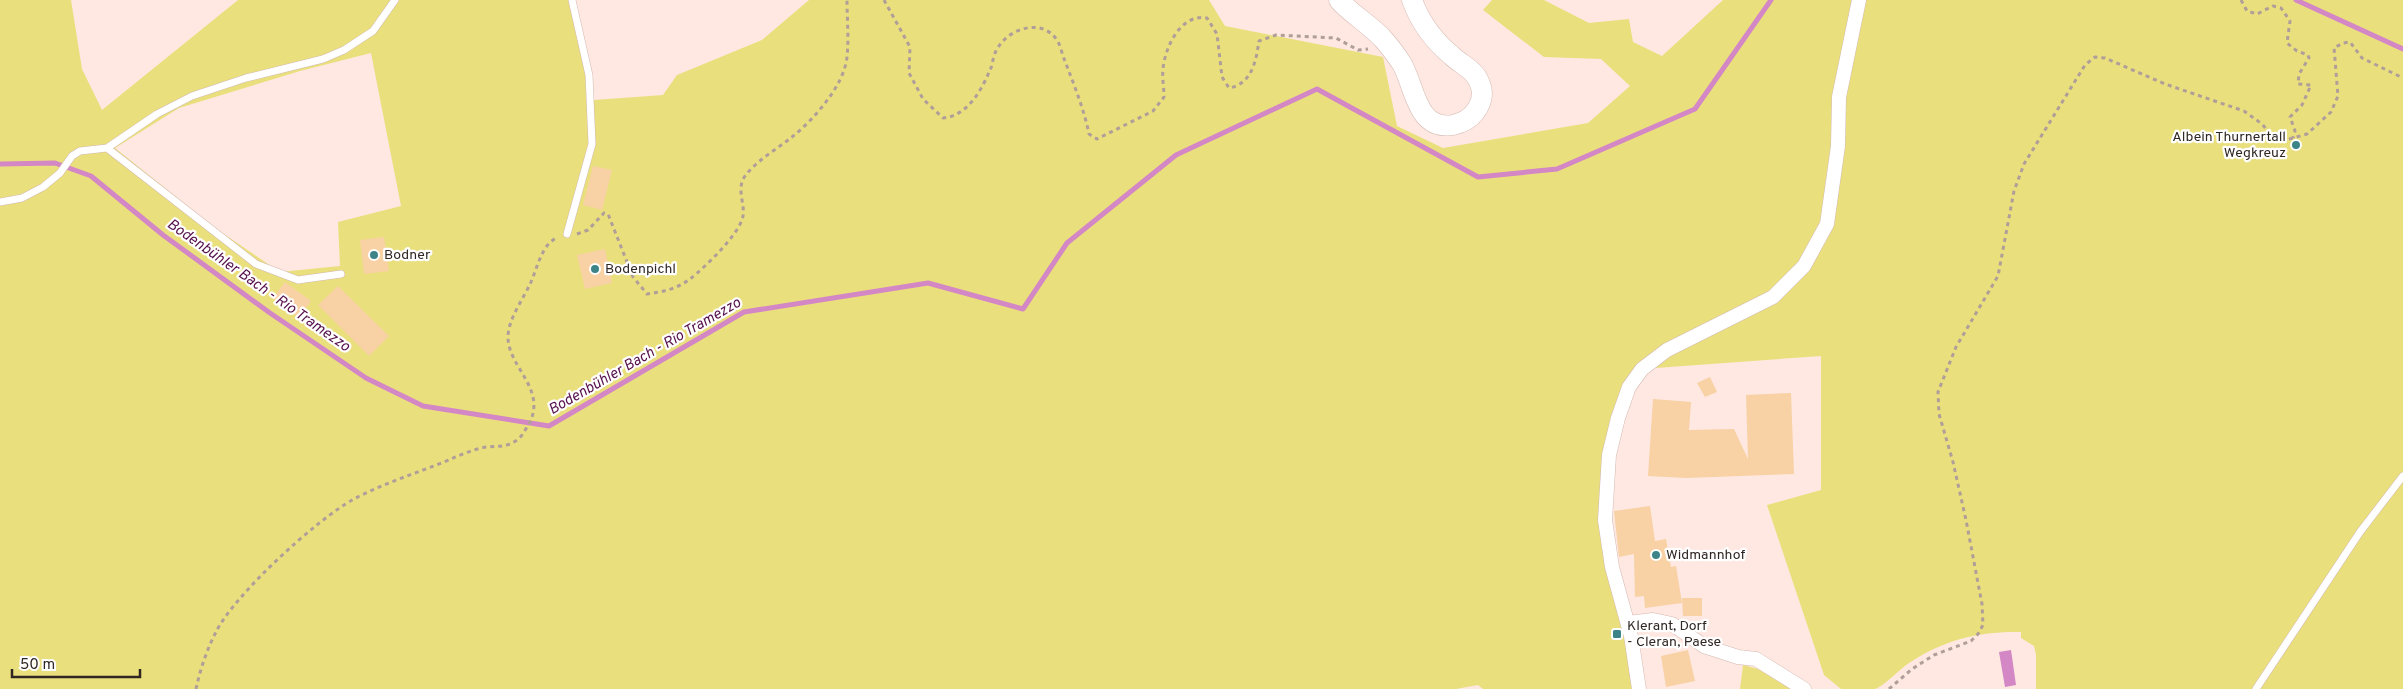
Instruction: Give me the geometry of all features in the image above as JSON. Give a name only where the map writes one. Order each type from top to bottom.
[{"type":"street","points":[[1338,0],[1382,38],[1403,65],[1411,91],[1423,114],[1434,122],[1447,126],[1461,123],[1471,118],[1478,108],[1482,96],[1480,83],[1470,69],[1451,56],[1431,35],[1417,15],[1412,0]]},
{"type":"street","points":[[1639,689],[1638,671],[1628,623],[1612,567],[1605,520],[1609,455],[1618,418],[1630,387],[1642,369],[1667,350],[1773,298],[1804,266],[1827,224],[1838,146],[1839,97],[1859,0]]},
{"type":"street","points":[[1628,623],[1653,620],[1672,624],[1704,646],[1738,657],[1756,659],[1804,689]]},
{"type":"lane","points":[[0,202],[22,198],[36,191],[60,173],[72,156],[80,151],[107,148],[157,114],[192,96],[246,78],[323,59],[344,50],[373,31],[395,0]]},
{"type":"lane","points":[[567,234],[592,144],[589,76],[572,0]]},
{"type":"lane","points":[[107,148],[256,264],[298,280],[342,274]]},
{"type":"lane","points":[[2256,689],[2360,532],[2403,476]]},
{"type":"path","points":[[196,689],[216,631],[233,606],[261,575],[315,527],[354,499],[452,458],[482,448],[504,447],[518,440],[533,414],[533,397],[527,378],[513,356],[508,337],[517,307],[531,282],[547,246],[559,235],[579,234],[588,230],[604,213],[608,214],[633,277],[647,294],[665,292],[689,280],[712,258],[738,229],[743,215],[740,194],[744,177],[755,165],[794,135],[839,83],[847,58],[847,0]]},
{"type":"path","points":[[884,0],[910,46],[909,73],[923,100],[943,118],[951,118],[965,110],[976,97],[990,69],[998,47],[1011,35],[1024,27],[1034,26],[1056,39],[1078,94],[1089,134],[1097,139],[1153,111],[1164,97],[1163,69],[1173,35],[1188,22],[1199,17],[1207,18],[1217,34],[1222,77],[1229,88],[1238,86],[1248,78],[1257,57],[1259,41],[1276,35],[1336,38],[1358,50],[1372,48],[1382,38]]},
{"type":"path","points":[[2241,0],[2247,11],[2257,14],[2273,6],[2281,8],[2290,21],[2287,43],[2297,51],[2308,55],[2309,58],[2298,74],[2298,84],[2311,85],[2302,105],[2290,117],[2295,131],[2293,138]]},
{"type":"path","points":[[1889,689],[1912,669],[1934,655],[1971,641],[1983,625],[1982,604],[1966,520],[1953,462],[1939,414],[1938,392],[1956,348],[1998,276],[2014,191],[2024,164],[2086,65],[2095,57],[2105,58],[2165,84],[2244,112],[2262,124],[2272,136],[2286,140],[2307,134],[2331,112],[2338,96],[2334,48],[2343,43],[2350,42],[2362,58],[2403,78]]},
{"type":"shaded area","points":[[0,0],[71,0],[82,69],[102,110],[238,0],[575,0],[594,100],[663,95],[677,75],[762,40],[809,0],[1209,0],[1225,26],[1383,57],[1397,126],[1443,148],[1588,123],[1630,86],[1601,59],[1544,57],[1483,10],[1492,0],[1544,0],[1589,23],[1629,19],[1633,42],[1662,56],[1723,0],[2403,0],[2403,689],[2036,689],[2036,655],[2034,646],[2021,638],[2021,632],[2006,632],[1962,638],[1935,648],[1909,663],[1878,688],[1841,689],[1824,675],[1767,505],[1821,490],[1821,356],[1642,369],[1618,418],[1605,520],[1628,623],[1632,689],[1483,689],[1478,685],[1456,689],[0,689]],"holes":[[[371,53],[401,206],[338,222],[340,266],[280,272],[215,228],[115,148],[179,108],[300,71]]]},
{"type":"shaded area","points":[[2011,650],[2016,685],[2005,687],[1999,652]]},
{"type":"shaded area","points":[[1743,665],[1758,669],[1792,689],[1740,689]]},
{"type":"building","points":[[593,166],[612,170],[602,210],[583,205]]},
{"type":"building","name":"Bodner","points":[[384,237],[389,271],[364,274],[360,240]]},
{"type":"building","name":"Bodenpichl","points":[[605,249],[612,283],[585,289],[577,255]]},
{"type":"building","points":[[285,282],[311,301],[299,318],[273,298]]},
{"type":"building","points":[[338,286],[389,336],[369,356],[318,305]]},
{"type":"building","points":[[1710,377],[1717,392],[1705,397],[1697,383]]},
{"type":"building","points":[[1791,393],[1794,474],[1686,478],[1648,476],[1653,399],[1691,402],[1689,430],[1734,429],[1748,459],[1746,395]]},
{"type":"building","name":"Widmannhof","points":[[1650,506],[1655,541],[1666,539],[1671,567],[1676,566],[1682,603],[1645,608],[1644,596],[1635,597],[1634,554],[1619,557],[1614,511]]},
{"type":"building","points":[[1682,598],[1702,598],[1702,616],[1683,616]]},
{"type":"building","points":[[1688,650],[1695,681],[1666,687],[1661,656]]},
{"type":"waterway","name":"Bodenbühler Bach - Rio Tramezzo","points":[[0,164],[55,163],[91,176],[163,235],[270,313],[366,378],[423,406],[549,426],[744,312],[928,283],[1023,309],[1067,243],[1176,155],[1317,89],[1478,177],[1557,169],[1695,109],[1771,0]]},
{"type":"waterway","name":"Bodenbühler Bach - Rio Tramezzo","points":[[2296,0],[2403,49]]},
{"type":"place","name":"Albein Thurnertall Wegkreuz","points":[[2296,145]]},
{"type":"place","name":"Bodner","points":[[374,255]]},
{"type":"place","name":"Bodenpichl","points":[[595,269]]},
{"type":"place","name":"Widmannhof","points":[[1656,555]]},
{"type":"place","name":"Klerant, Dorf - Cleran, Paese","points":[[1617,634]]}]
